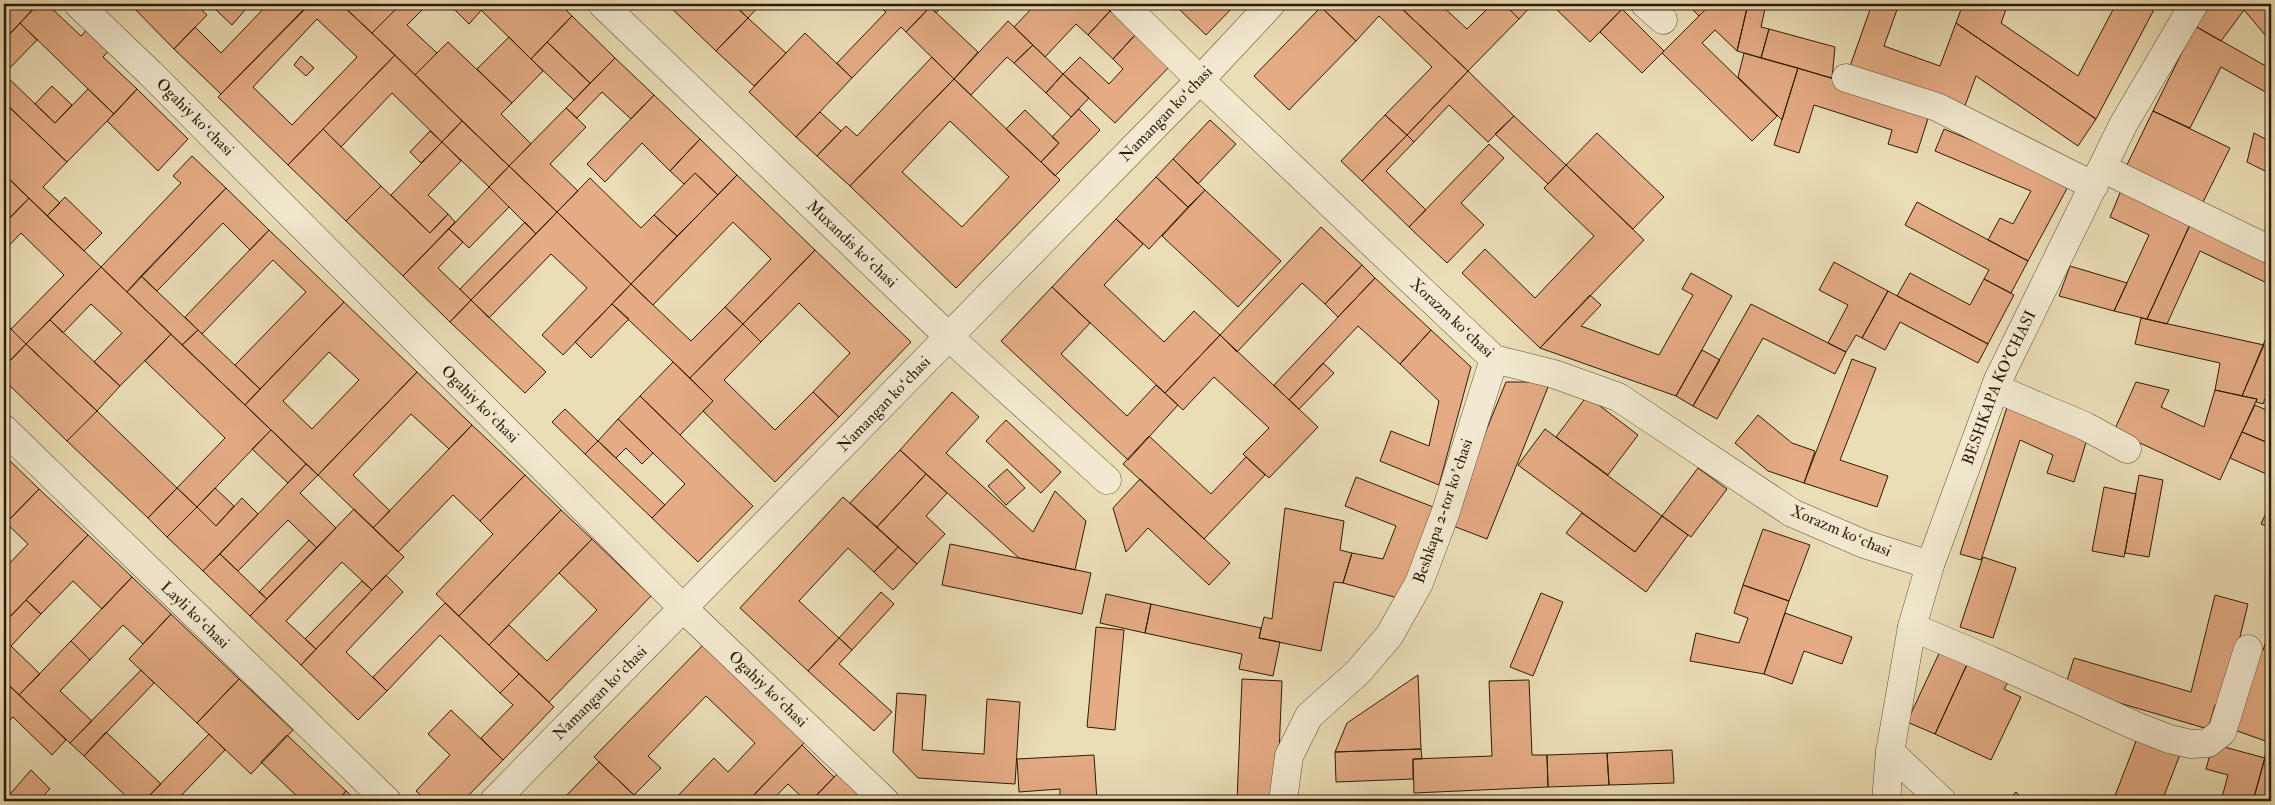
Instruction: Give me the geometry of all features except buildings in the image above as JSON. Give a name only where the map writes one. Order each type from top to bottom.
[{"type":"street","name":"Ogahiy koʻchasi","points":[[78,4],[158,80],[684,609],[885,801]]},
{"type":"street","name":"Muxandis koʻchasi","points":[[602,4],[950,337],[1107,480]]},
{"type":"street","name":"Xorazm koʻchasi","points":[[1123,4],[1200,80],[1494,359],[1554,374],[1618,397],[1792,513],[1864,544],[1930,565]]},
{"type":"street","name":"Namangan koʻchasi","points":[[494,801],[950,337],[1200,80],[1270,4]]},
{"type":"street","name":"BESHKAPA KO'CHASI","points":[[1886,801],[1890,752],[1912,628],[1930,565],[1995,388],[2123,125],[2194,4]]},
{"type":"street","points":[[1846,78],[1937,107],[2268,249]]},
{"type":"street","name":"Beshkapa 2-tor koʼchasi","points":[[1283,801],[1289,756],[1309,716],[1358,672],[1389,636],[1419,583],[1446,511],[1494,359]]},
{"type":"street","points":[[1995,388],[2085,426],[2127,449]]},
{"type":"street","name":"Layli koʻchasi","points":[[4,429],[387,801]]},
{"type":"street","points":[[1912,628],[1990,660],[2136,726],[2169,739],[2191,744],[2208,743],[2222,732],[2248,649]]},
{"type":"street","points":[[1890,752],[1942,801]]}]
